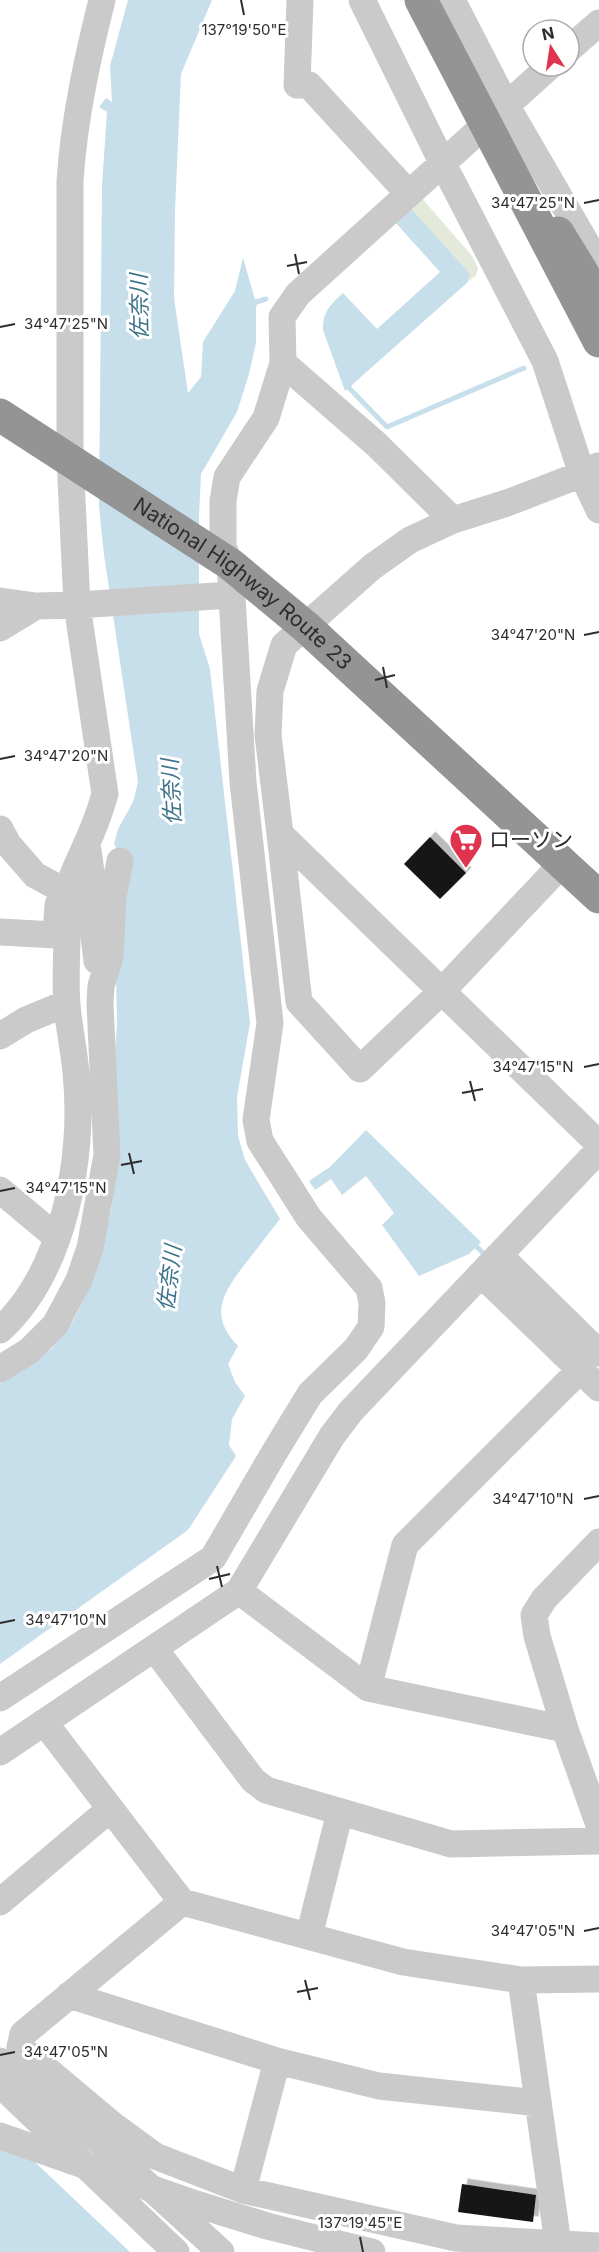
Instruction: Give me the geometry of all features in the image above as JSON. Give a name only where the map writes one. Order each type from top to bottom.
[{"type":"highway","points":[[421,0],[599,341]]},
{"type":"highway","points":[[433,0],[515,163],[599,320]]},
{"type":"highway","points":[[515,163],[599,300]]},
{"type":"highway","name":"National Highway Route 23","points":[[0,414],[77,463],[224,577],[306,627],[599,897]]},
{"type":"street","points":[[0,932],[56,935],[57,911],[105,794],[83,605],[70,193],[73,142],[87,59],[102,0]]},
{"type":"street","points":[[300,0],[297,85],[309,86],[409,194]]},
{"type":"street","points":[[362,0],[443,164],[545,361],[591,470],[599,510]]},
{"type":"street","points":[[452,0],[506,105],[599,265]]},
{"type":"street","points":[[581,39],[599,23]]},
{"type":"street","points":[[0,1698],[213,1558],[310,1394],[356,1348],[371,1327],[372,1303],[369,1288],[309,1218],[260,1141],[256,1120],[270,1023],[243,782],[224,577],[223,501],[227,477],[266,418],[283,363],[282,317],[298,294],[536,78]]},
{"type":"street","points":[[283,363],[370,439],[453,520]]},
{"type":"street","points":[[563,863],[442,991],[360,1069],[299,1002],[268,735],[270,691],[284,645],[379,562],[410,540],[453,520],[507,503],[591,470]]},
{"type":"street","points":[[0,601],[36,606],[83,605],[224,577]]},
{"type":"street","points":[[0,628],[36,606]]},
{"type":"street","points":[[0,829],[8,844],[35,875],[64,891]]},
{"type":"street","points":[[280,834],[599,1143]]},
{"type":"street","points":[[0,1369],[29,1351],[55,1324],[79,1280],[90,1248],[107,1155],[101,986],[90,903],[90,858],[86,845]]},
{"type":"street","points":[[101,986],[110,957],[113,897],[120,861]]},
{"type":"street","points":[[0,1330],[27,1301],[39,1279],[72,1183],[76,1131],[76,1075],[67,1003],[64,891]]},
{"type":"street","points":[[0,1036],[26,1020],[67,1003]]},
{"type":"street","points":[[0,1752],[239,1591],[332,1436],[351,1411],[599,1150]]},
{"type":"street","points":[[0,1190],[54,1232]]},
{"type":"street","points":[[0,1312],[22,1286],[54,1232]]},
{"type":"street","points":[[490,1265],[589,1362],[599,1388]]},
{"type":"street","points":[[368,1688],[405,1545],[589,1362]]},
{"type":"street","points":[[599,1542],[544,1599],[534,1615],[537,1636],[565,1729],[599,1825]]},
{"type":"street","points":[[239,1591],[368,1688],[565,1729]]},
{"type":"street","points":[[154,1648],[253,1780],[266,1790],[451,1844],[599,1841]]},
{"type":"street","points":[[44,1722],[182,1902],[403,1962],[521,1980],[599,1979]]},
{"type":"street","points":[[0,1902],[110,1809]]},
{"type":"street","points":[[309,1936],[340,1812]]},
{"type":"street","points":[[182,1902],[23,2034],[20,2047],[114,2126],[156,2156],[243,2190],[456,2238],[599,2246]]},
{"type":"street","points":[[521,1980],[558,2244]]},
{"type":"street","points":[[69,1995],[277,2061],[379,2086],[538,2103]]},
{"type":"street","points":[[0,2061],[86,2129],[220,2251]]},
{"type":"street","points":[[243,2190],[277,2061]]},
{"type":"street","points":[[0,2084],[176,2252]]},
{"type":"street","points":[[0,2136],[196,2204],[267,2226],[372,2252]]},
{"type":"green space","points":[[420,196],[472,256],[478,268],[476,276],[468,281],[468,273],[409,206]]},
{"type":"water","name":"佐奈川","points":[[128,0],[212,0],[181,74],[174,298],[188,393],[201,377],[203,342],[235,291],[243,258],[256,303],[256,343],[237,412],[201,474],[199,634],[210,669],[250,1023],[237,1097],[238,1136],[245,1160],[280,1219],[230,1285],[222,1304],[223,1324],[238,1346],[228,1364],[235,1382],[245,1396],[232,1419],[229,1445],[236,1456],[188,1530],[0,1664],[0,1383],[52,1348],[73,1321],[91,1285],[111,1211],[116,1151],[111,1118],[117,1023],[116,973],[125,861],[114,844],[118,829],[133,802],[138,782],[99,507],[102,186],[107,112],[99,107],[106,98],[112,102],[110,66]]},
{"type":"water","points":[[409,206],[469,273],[468,282],[345,391],[323,330],[324,318],[331,305],[343,293],[377,329],[440,272],[394,221]]},
{"type":"water","points":[[366,1130],[481,1242],[469,1254],[419,1276],[382,1225],[394,1213],[366,1176],[342,1195],[331,1179],[315,1190],[309,1181],[330,1167]]},
{"type":"water","points":[[0,2129],[130,2252],[0,2252]]},
{"type":"building","points":[[430,837],[466,873],[440,899],[404,864]]},
{"type":"building","points":[[462,2184],[536,2195],[533,2222],[458,2212]]},
{"type":"waterway","points":[[253,307],[256,302],[266,299]]},
{"type":"waterway","points":[[349,382],[349,388],[387,427],[524,368]]},
{"type":"waterway","points":[[473,1243],[485,1255]]},
{"type":"place","name":"ローソン","points":[[466,869]]}]
